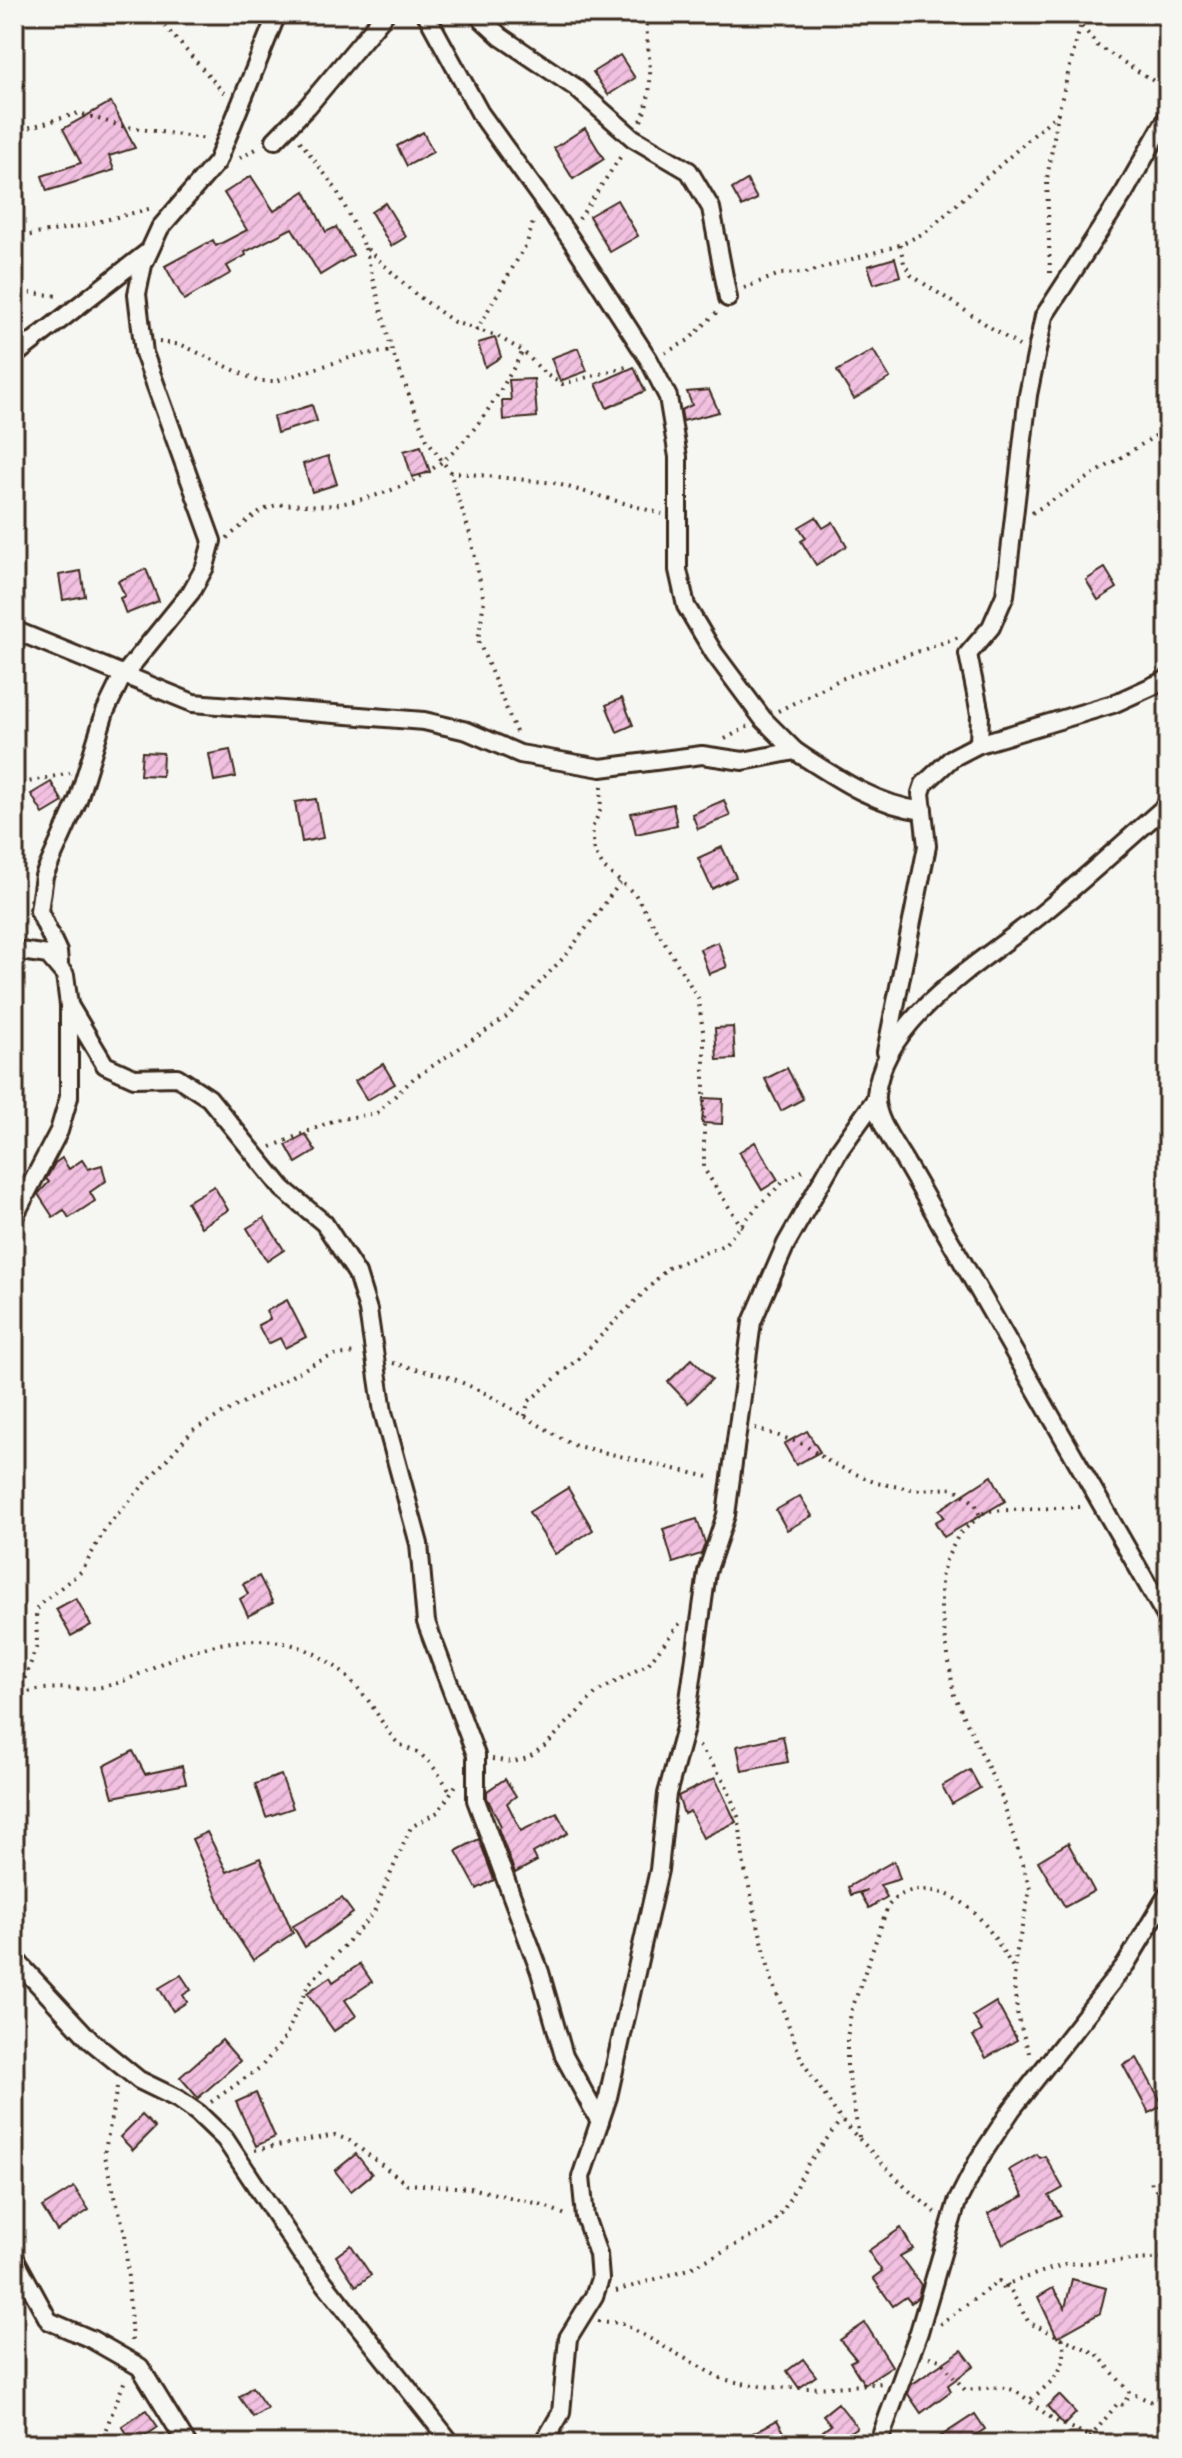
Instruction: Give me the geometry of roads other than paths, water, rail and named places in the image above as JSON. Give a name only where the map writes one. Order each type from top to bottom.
[{"type":"street","points":[[14,1217],[59,1131],[67,1108],[69,1005],[58,952],[39,911],[40,888],[88,774],[105,712],[122,677],[191,592],[211,552],[208,526],[141,340],[137,294],[160,228],[210,171],[225,142],[277,14]]},
{"type":"street","points":[[275,140],[289,128],[385,14]]},
{"type":"street","points":[[426,14],[480,113],[649,360],[668,397],[678,457],[678,570],[686,606],[714,653],[763,719],[795,751],[849,786],[907,809],[923,811]]},
{"type":"street","points":[[476,14],[501,37],[575,87],[633,138],[689,171],[711,208],[728,298]]},
{"type":"street","points":[[979,744],[980,714],[968,654],[991,627],[1005,595],[1033,356],[1052,299],[1112,212],[1168,116]]},
{"type":"street","points":[[14,356],[85,297],[150,250]]},
{"type":"street","points":[[14,630],[166,695],[213,707],[357,714],[424,721],[467,731],[520,754],[601,768],[702,755],[743,761],[795,751]]},
{"type":"street","points":[[543,2444],[561,2413],[565,2348],[576,2323],[594,2296],[601,2266],[587,2223],[581,2177],[600,2122],[664,1845],[667,1794],[685,1728],[707,1572],[724,1524],[752,1322],[765,1286],[840,1149],[875,1100],[925,864],[927,836],[921,793],[934,771],[979,744],[1113,704],[1168,679]]},
{"type":"street","points":[[886,1055],[950,985],[1043,913],[1168,804]]},
{"type":"street","points":[[14,950],[48,955],[59,963]]},
{"type":"street","points":[[69,1005],[105,1065],[134,1078],[177,1077],[209,1098],[283,1189],[324,1223],[351,1263],[365,1291],[383,1412],[419,1544],[426,1622],[476,1755],[476,1800],[540,1972],[564,2056],[600,2122]]},
{"type":"street","points":[[875,1100],[880,1116],[908,1167],[1168,1620]]},
{"type":"street","points":[[878,2444],[919,2332],[951,2224],[979,2159],[1036,2078],[1126,1964],[1168,1894]]},
{"type":"street","points":[[15,1962],[91,2041],[139,2080],[178,2099],[198,2113],[225,2139],[300,2252],[452,2444]]},
{"type":"street","points":[[14,2257],[49,2321],[133,2360],[187,2444]]}]
